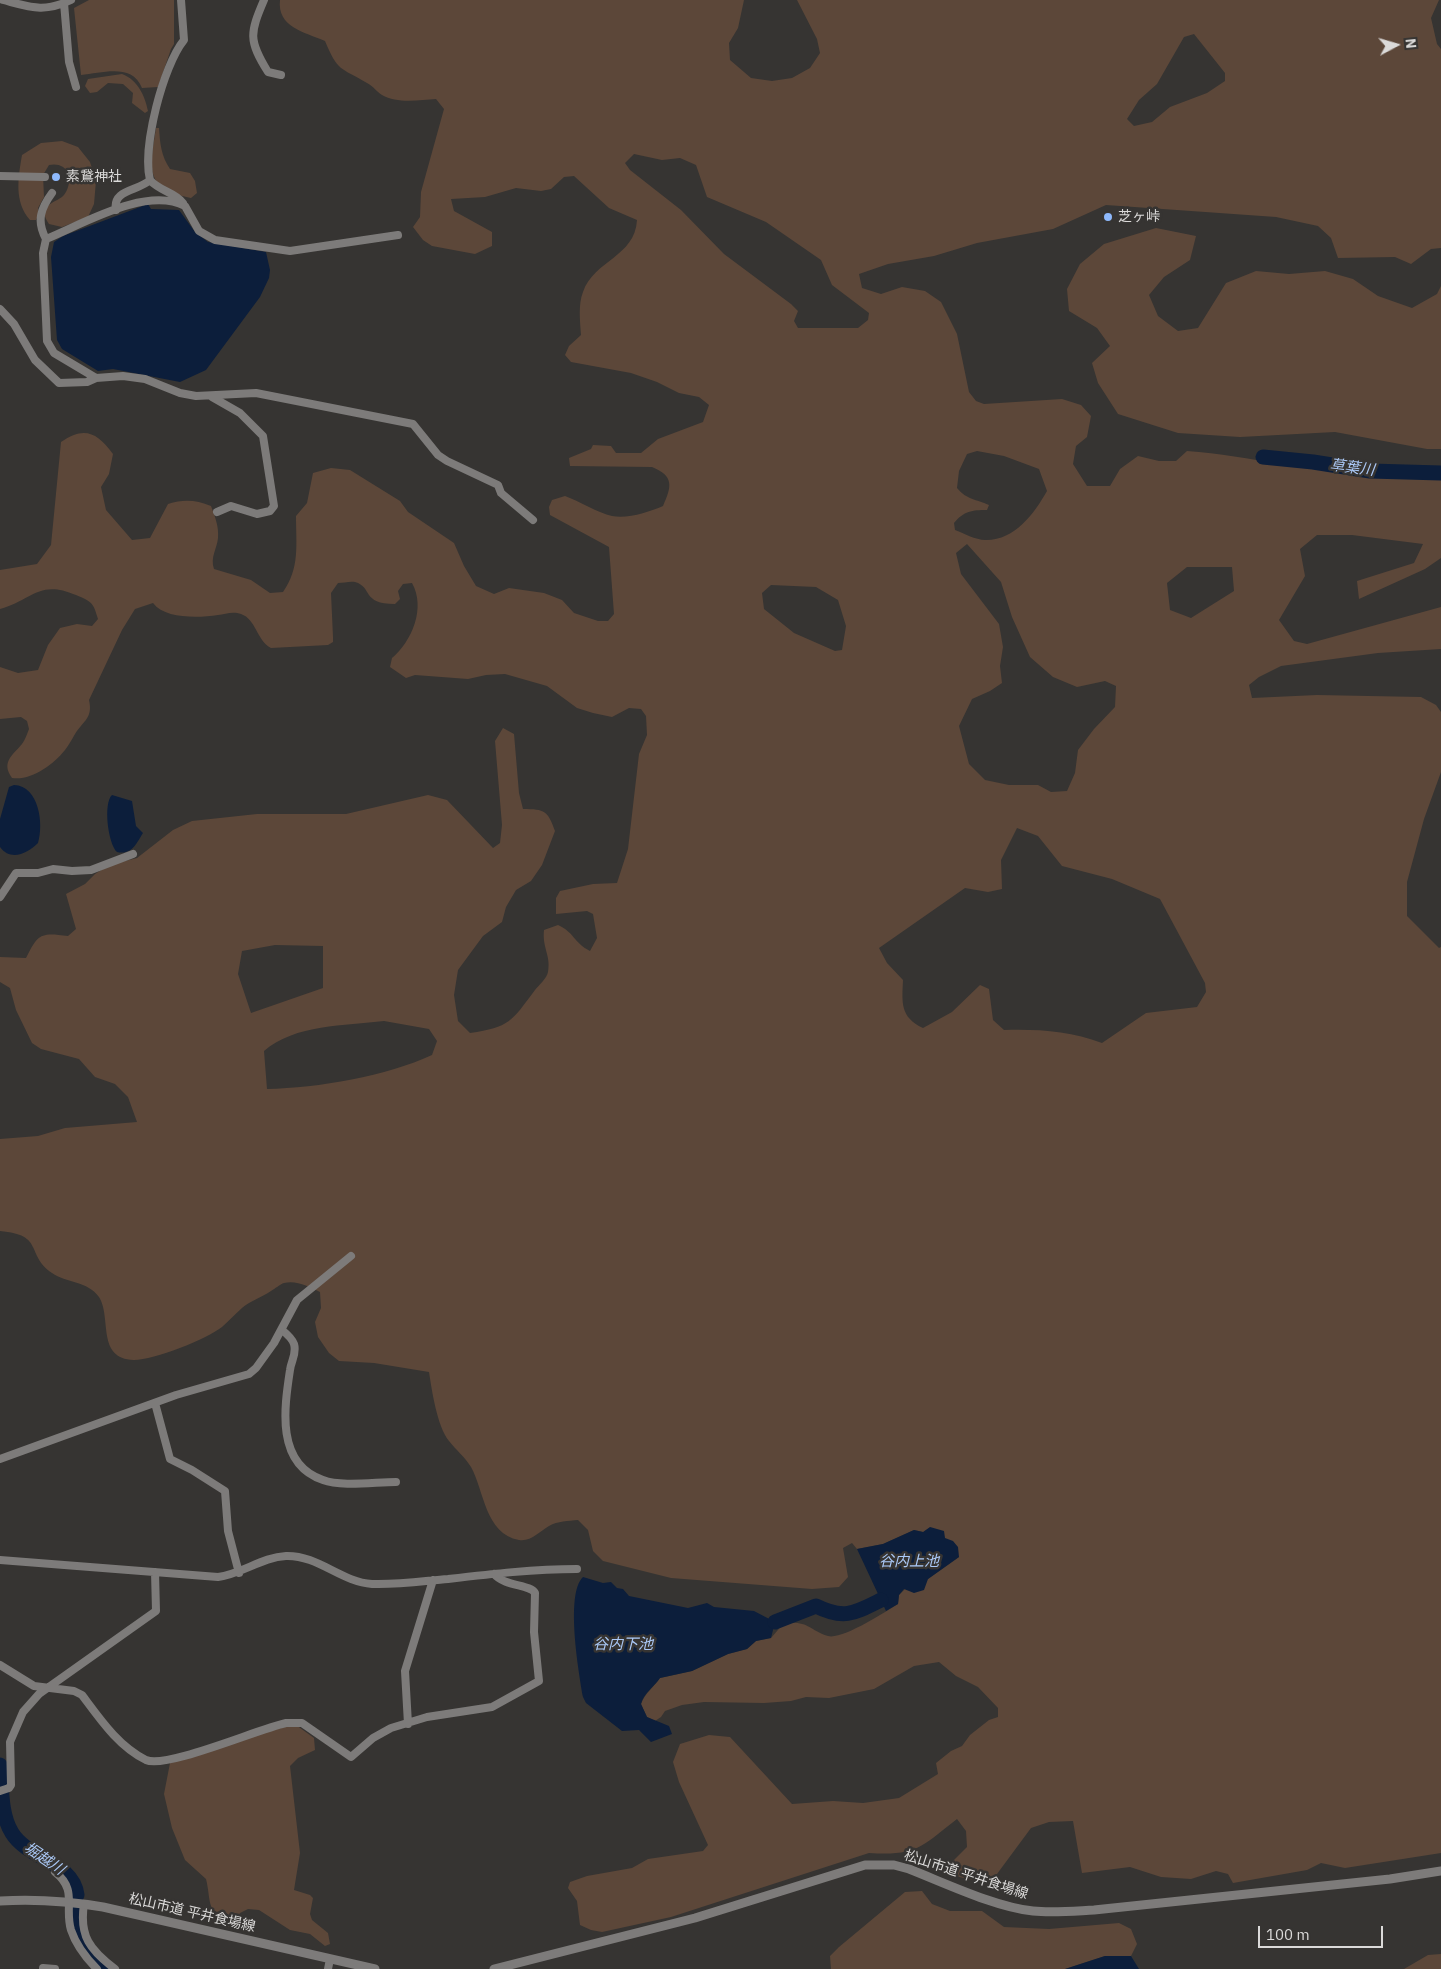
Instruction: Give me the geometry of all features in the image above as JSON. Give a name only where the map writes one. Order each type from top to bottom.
[{"type":"street","points":[[3,0],[35,9],[57,7],[68,2],[69,62],[76,87]]},
{"type":"street","points":[[182,0],[184,40],[171,61],[158,104],[148,158],[150,180],[158,189],[180,199],[199,231],[215,240],[290,252],[398,235]]},
{"type":"street","points":[[264,0],[252,28],[254,42],[258,56],[268,72],[282,75]]},
{"type":"street","points":[[0,176],[45,177]]},
{"type":"street","points":[[116,210],[115,204],[119,196],[145,185],[150,180]]},
{"type":"street","points":[[52,193],[41,209],[42,229],[46,239],[43,253],[47,341],[54,353],[96,378]]},
{"type":"street","points":[[46,239],[116,210],[154,200],[172,201],[185,206]]},
{"type":"street","points":[[0,309],[14,324],[35,360],[59,383],[87,382],[96,378],[123,376],[145,379],[180,393],[212,397],[256,393],[413,424],[438,455],[498,485],[501,493],[533,520]]},
{"type":"street","points":[[212,397],[240,413],[263,436],[274,506],[270,511],[256,514],[231,506],[217,512]]},
{"type":"street","points":[[0,897],[16,873],[38,873],[53,869],[91,870],[133,854]]},
{"type":"street","points":[[0,1459],[155,1403],[248,1374],[256,1368],[282,1330],[297,1300],[351,1256]]},
{"type":"street","points":[[282,1330],[291,1338],[296,1351],[290,1370],[285,1418],[288,1443],[299,1464],[315,1476],[332,1482],[396,1482]]},
{"type":"street","points":[[155,1403],[170,1459],[192,1470],[225,1492],[228,1531],[239,1573]]},
{"type":"street","points":[[0,1560],[204,1577],[239,1573],[268,1559],[286,1556],[315,1562],[342,1576],[370,1584],[578,1569]]},
{"type":"street","points":[[3,1790],[9,1788],[13,1780],[9,1750],[12,1733],[23,1712],[32,1701],[49,1688],[156,1611],[155,1572]]},
{"type":"street","points":[[0,1665],[29,1684],[74,1691],[82,1695],[118,1740],[152,1762],[173,1759],[286,1723],[302,1723],[350,1757],[384,1732],[428,1717],[459,1710],[492,1706],[539,1681],[534,1632],[535,1594],[529,1588],[505,1582],[494,1574]]},
{"type":"street","points":[[408,1724],[405,1671],[433,1580]]},
{"type":"street","name":"松山市道 平井食場線","points":[[494,1969],[695,1918],[865,1865],[894,1865],[1006,1905],[1031,1911],[1048,1912],[1104,1909],[1390,1879],[1441,1871]]},
{"type":"street","points":[[55,1872],[66,1881],[69,1888],[71,1929],[83,1954],[97,1969]]},
{"type":"street","name":"松山市道 平井食場線","points":[[0,1901],[34,1899],[69,1901],[375,1969]]},
{"type":"street","points":[[84,1904],[82,1929],[92,1949],[114,1969]]},
{"type":"street","points":[[328,1969],[330,1959]]},
{"type":"street","points":[[43,1968],[55,1969]]},
{"type":"shaded area","points":[[89,0],[174,0],[174,44],[158,87],[142,88],[137,80],[124,72],[116,71],[81,75],[74,8]]},
{"type":"shaded area","points":[[280,0],[744,0],[738,28],[729,43],[730,60],[751,78],[772,81],[792,78],[810,68],[820,53],[817,39],[797,0],[1439,0],[1431,18],[1437,44],[1441,49],[1441,248],[1431,249],[1411,264],[1395,257],[1338,258],[1331,238],[1318,226],[1276,217],[1106,205],[1053,229],[977,243],[934,256],[888,264],[859,274],[862,288],[881,294],[902,287],[925,291],[941,302],[957,334],[969,392],[976,401],[984,404],[1062,399],[1081,405],[1091,416],[1087,437],[1076,446],[1073,464],[1087,486],[1110,486],[1120,469],[1138,456],[1159,461],[1176,461],[1187,451],[1321,469],[1441,479],[1441,558],[1425,569],[1359,599],[1357,581],[1414,563],[1423,544],[1352,535],[1317,535],[1300,549],[1305,576],[1279,620],[1294,641],[1307,644],[1441,607],[1441,649],[1378,653],[1281,666],[1259,677],[1249,685],[1252,698],[1317,695],[1421,697],[1436,705],[1441,712],[1441,772],[1424,819],[1407,882],[1407,916],[1439,948],[1441,947],[1441,1853],[1345,1868],[1321,1863],[1307,1870],[1233,1883],[1228,1874],[1216,1871],[1191,1879],[1161,1877],[1130,1867],[1082,1873],[1073,1821],[1049,1822],[1031,1828],[997,1874],[981,1882],[947,1874],[944,1870],[967,1847],[966,1831],[957,1819],[926,1843],[908,1851],[885,1854],[869,1853],[671,1917],[602,1932],[591,1930],[580,1925],[577,1901],[568,1888],[570,1882],[587,1876],[632,1868],[648,1859],[703,1851],[708,1845],[679,1782],[673,1762],[680,1744],[709,1735],[730,1737],[792,1804],[833,1801],[863,1803],[899,1798],[938,1774],[936,1763],[951,1751],[962,1746],[970,1735],[989,1720],[998,1717],[998,1708],[978,1687],[956,1676],[939,1662],[914,1666],[874,1689],[829,1698],[806,1697],[791,1701],[764,1703],[704,1702],[682,1705],[665,1711],[655,1721],[647,1717],[641,1704],[660,1678],[692,1671],[728,1654],[747,1649],[756,1641],[771,1638],[784,1623],[804,1624],[828,1636],[843,1634],[853,1630],[898,1604],[899,1595],[905,1589],[928,1579],[959,1557],[923,1532],[914,1530],[883,1544],[857,1549],[852,1543],[843,1548],[848,1577],[839,1587],[812,1589],[671,1578],[603,1561],[593,1551],[588,1530],[578,1520],[556,1523],[531,1538],[519,1540],[508,1536],[492,1520],[471,1467],[445,1435],[436,1408],[429,1372],[374,1363],[339,1361],[329,1353],[318,1337],[315,1322],[321,1308],[320,1292],[298,1283],[289,1282],[281,1284],[239,1310],[222,1327],[205,1337],[154,1357],[134,1360],[122,1358],[114,1353],[110,1345],[103,1305],[99,1297],[89,1288],[52,1273],[44,1266],[29,1241],[23,1237],[14,1233],[0,1231],[0,1139],[38,1136],[65,1128],[137,1122],[128,1097],[115,1084],[95,1077],[79,1059],[41,1049],[32,1043],[16,1010],[10,988],[0,982],[0,957],[26,958],[37,939],[51,934],[68,936],[76,929],[66,894],[85,884],[95,874],[109,865],[137,858],[173,830],[192,821],[257,814],[346,814],[428,795],[447,800],[493,848],[500,843],[502,825],[495,741],[503,728],[514,734],[519,793],[523,809],[545,812],[555,831],[542,865],[531,881],[516,890],[506,907],[502,922],[483,936],[458,970],[454,995],[458,1021],[470,1033],[494,1028],[508,1021],[545,979],[549,966],[544,942],[544,930],[558,925],[568,931],[580,944],[590,951],[597,938],[593,914],[587,911],[556,914],[556,898],[560,891],[593,884],[617,883],[628,849],[639,754],[647,735],[646,716],[641,709],[629,708],[612,717],[593,713],[577,708],[547,686],[505,674],[486,675],[468,679],[415,675],[406,678],[390,667],[392,658],[406,643],[415,624],[418,603],[412,583],[403,584],[398,591],[400,599],[395,604],[377,601],[360,584],[355,582],[338,583],[331,593],[333,642],[328,645],[271,648],[266,645],[250,620],[238,613],[201,617],[182,616],[165,612],[153,603],[135,609],[122,630],[89,700],[89,715],[65,750],[41,771],[27,777],[12,778],[9,772],[8,763],[23,742],[29,729],[27,721],[21,717],[0,719],[0,667],[18,673],[38,670],[48,645],[60,628],[77,624],[92,626],[98,619],[95,609],[89,601],[76,595],[53,589],[36,593],[0,609],[0,570],[37,564],[51,545],[61,442],[69,437],[83,433],[96,436],[113,454],[109,474],[101,487],[106,510],[132,540],[150,538],[168,504],[190,501],[211,506],[218,534],[213,557],[214,569],[251,580],[270,593],[283,592],[292,574],[296,556],[296,516],[307,503],[313,473],[331,468],[350,470],[400,501],[408,512],[454,543],[464,566],[476,586],[494,594],[509,588],[544,593],[562,600],[574,613],[598,621],[608,621],[614,614],[609,547],[550,515],[549,507],[552,500],[565,496],[612,516],[631,516],[663,506],[668,493],[669,482],[664,474],[652,467],[570,466],[569,458],[591,449],[593,445],[611,446],[616,453],[641,453],[658,439],[703,422],[709,405],[699,397],[679,393],[657,382],[631,373],[571,362],[565,355],[569,346],[581,335],[580,302],[588,281],[622,251],[635,232],[637,220],[609,208],[574,176],[564,177],[551,189],[541,191],[516,188],[485,197],[451,199],[454,211],[492,232],[492,246],[475,254],[432,246],[423,240],[413,227],[420,217],[421,192],[444,109],[436,99],[416,101],[395,100],[382,95],[369,84],[341,68],[333,58],[325,41],[294,27],[283,17],[280,9]],"holes":[[[1194,34],[1225,73],[1225,81],[1207,93],[1170,107],[1152,122],[1134,126],[1127,119],[1139,100],[1157,84],[1184,37]],[[634,154],[662,160],[680,158],[696,165],[707,197],[766,222],[821,260],[832,285],[869,313],[868,320],[858,328],[798,328],[794,321],[798,311],[791,304],[724,254],[681,210],[630,170],[625,163]],[[977,451],[1004,456],[1039,469],[1047,491],[1029,517],[1014,531],[995,539],[978,539],[955,530],[954,523],[961,516],[969,512],[987,510],[989,505],[968,497],[957,488],[959,471],[967,454]],[[967,544],[1001,582],[1012,617],[1030,657],[1053,677],[1077,687],[1105,681],[1116,686],[1115,707],[1094,729],[1078,750],[1075,773],[1067,791],[1051,792],[1038,785],[1009,785],[985,780],[969,764],[959,726],[972,699],[1002,683],[1000,666],[1003,647],[999,624],[961,574],[956,553]],[[1187,567],[1232,567],[1234,591],[1191,618],[1170,610],[1167,583]],[[771,585],[816,587],[838,600],[846,626],[842,650],[835,651],[794,633],[764,609],[762,593]],[[1017,828],[1038,836],[1062,866],[1112,879],[1160,899],[1205,983],[1206,992],[1197,1007],[1146,1013],[1102,1043],[1054,1032],[1004,1030],[993,1020],[989,989],[980,985],[952,1012],[923,1028],[915,1024],[906,1014],[904,1008],[902,996],[903,980],[887,963],[879,948],[965,888],[988,892],[1002,889],[1001,860]],[[275,945],[323,946],[323,988],[251,1013],[238,974],[242,951]],[[384,1021],[429,1029],[437,1041],[432,1055],[373,1075],[308,1086],[267,1089],[264,1051],[276,1042],[290,1036],[305,1031]]]},
{"type":"shaded area","points":[[122,74],[132,80],[140,89],[148,111],[145,113],[132,103],[133,93],[123,84],[108,83],[97,92],[90,93],[85,86],[88,79]]},
{"type":"shaded area","points":[[156,128],[159,128],[163,154],[170,169],[190,173],[195,181],[197,193],[191,198],[175,194],[164,188],[157,182],[153,174],[152,154]]},
{"type":"shaded area","points":[[62,141],[78,147],[90,162],[96,181],[94,204],[88,217],[62,227],[49,224],[45,213],[48,206],[62,197],[68,189],[69,177],[63,167],[56,164],[49,165],[43,175],[44,197],[38,208],[36,220],[30,220],[25,213],[21,205],[18,189],[22,155],[41,143]]},
{"type":"shaded area","points":[[1156,228],[1196,236],[1190,260],[1164,277],[1149,295],[1158,316],[1178,331],[1198,328],[1226,283],[1256,271],[1289,274],[1325,271],[1353,279],[1378,296],[1412,308],[1437,294],[1441,286],[1441,449],[1427,449],[1335,432],[1240,437],[1178,433],[1118,414],[1098,383],[1092,363],[1110,346],[1097,328],[1069,311],[1067,289],[1080,264],[1104,244]]},
{"type":"shaded area","points":[[296,1725],[314,1738],[315,1750],[298,1758],[290,1766],[300,1853],[294,1890],[310,1895],[313,1898],[310,1914],[312,1920],[328,1933],[330,1944],[325,1946],[310,1934],[290,1930],[259,1910],[248,1909],[240,1913],[234,1928],[222,1926],[222,1922],[211,1906],[206,1879],[185,1860],[172,1828],[164,1794],[170,1763],[270,1730]]},
{"type":"shaded area","points":[[922,1891],[932,1904],[950,1911],[982,1911],[1004,1927],[1049,1929],[1119,1923],[1131,1929],[1137,1944],[1131,1956],[1105,1956],[1065,1969],[831,1969],[830,1956],[839,1947],[905,1892]]},
{"type":"shaded area","points":[[1441,1954],[1441,1969],[1404,1969],[1428,1955]]},
{"type":"water","points":[[148,204],[151,209],[179,210],[195,232],[208,242],[266,252],[270,270],[269,278],[260,297],[206,370],[180,382],[113,369],[98,371],[62,349],[57,340],[51,257],[54,242],[63,236]]},
{"type":"water","points":[[14,785],[22,787],[34,799],[40,817],[40,835],[38,843],[29,850],[14,855],[4,852],[0,847],[0,819],[9,787]]},
{"type":"water","points":[[112,795],[132,801],[136,826],[143,833],[136,845],[126,852],[117,852],[109,833],[107,814],[109,799]]},
{"type":"water","name":"谷内上池","points":[[930,1527],[944,1531],[945,1538],[953,1541],[958,1547],[959,1557],[928,1579],[924,1590],[914,1593],[904,1589],[899,1595],[898,1604],[886,1611],[857,1549],[883,1544],[914,1530],[923,1532]]},
{"type":"water","name":"谷内下池","points":[[583,1577],[603,1583],[611,1582],[617,1588],[623,1589],[629,1596],[688,1608],[707,1603],[714,1607],[754,1611],[775,1622],[771,1638],[756,1641],[747,1649],[728,1654],[692,1671],[660,1678],[647,1693],[641,1704],[647,1717],[669,1726],[672,1734],[651,1742],[639,1730],[622,1731],[586,1703],[583,1697],[576,1653],[574,1616],[578,1586]]},
{"type":"water","points":[[1105,1956],[1131,1956],[1139,1969],[1065,1969]]},
{"type":"waterway","name":"草葉川","points":[[1263,457],[1313,462],[1370,471],[1441,473]]},
{"type":"waterway","points":[[775,1622],[816,1606],[842,1614],[856,1611],[881,1600]]},
{"type":"waterway","name":"堀越川","points":[[0,1765],[3,1809],[12,1833],[28,1849],[67,1875],[74,1884],[77,1895]]},
{"type":"waterway","name":"堀越川","points":[[77,1910],[77,1920],[84,1943],[107,1969]]},
{"type":"place","name":"素鵞神社","points":[[56,177]]},
{"type":"place","name":"芝ヶ峠","points":[[1108,217]]}]
